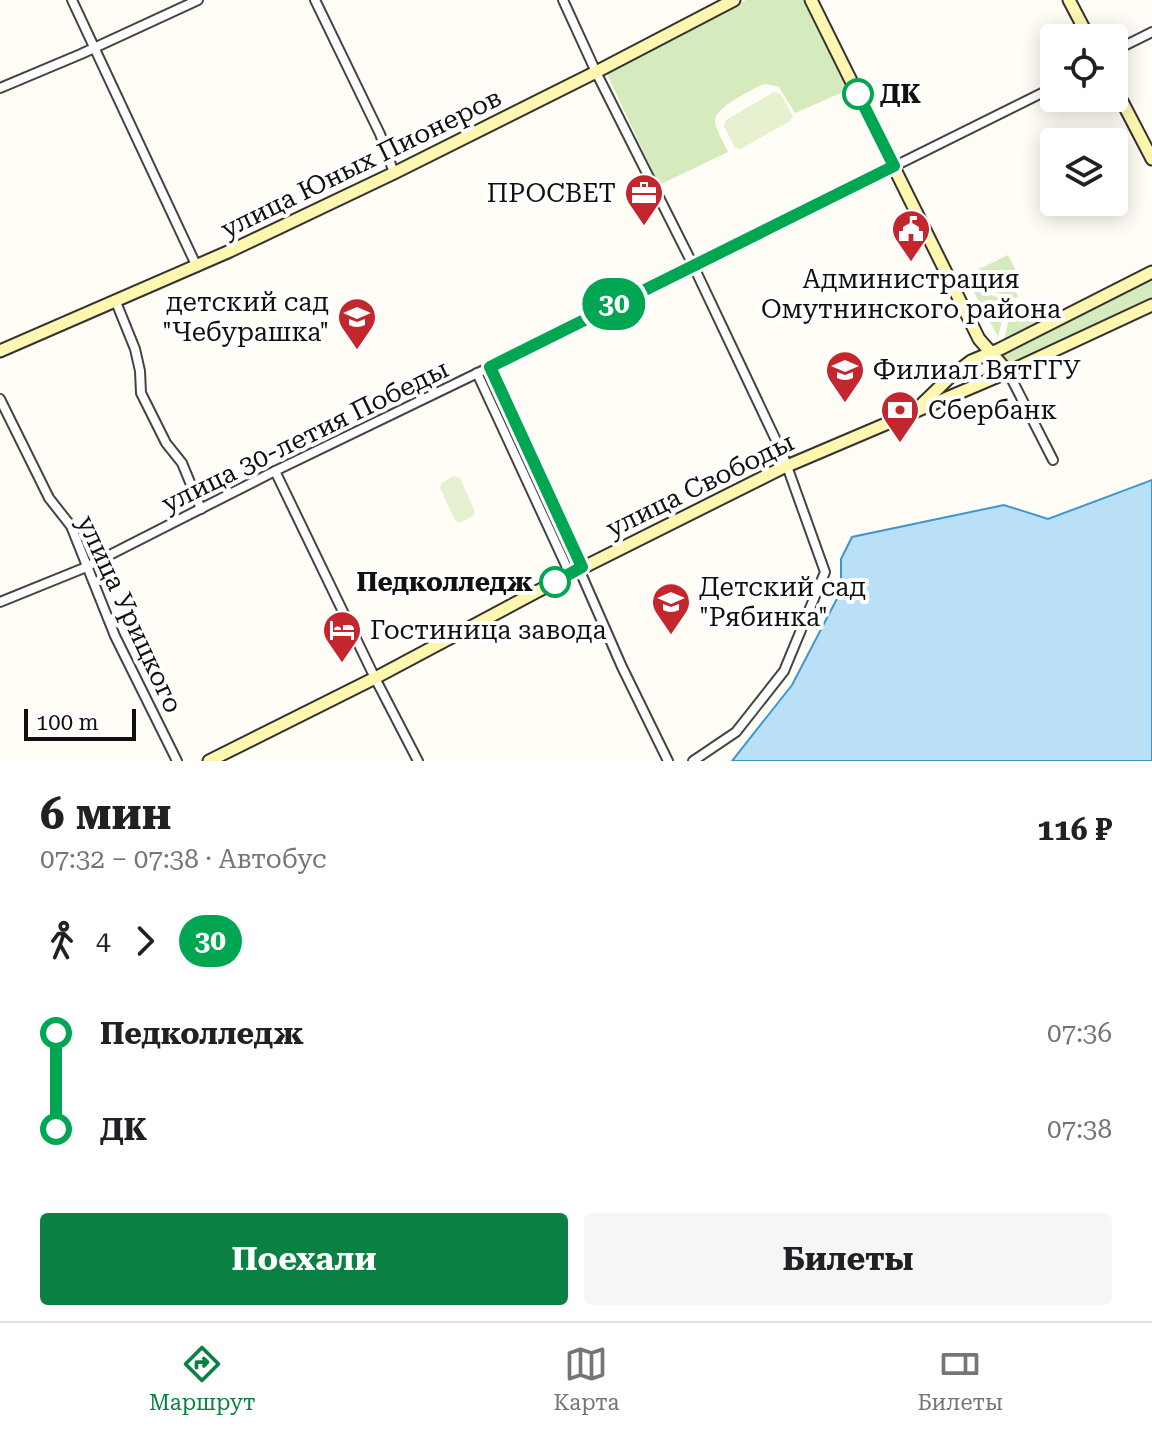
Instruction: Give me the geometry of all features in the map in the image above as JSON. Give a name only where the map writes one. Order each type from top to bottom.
[{"type":"main road","name":"улица Юных Пионеров","points":[[0,351],[197,267],[394,173],[734,0]]},
{"type":"main road","points":[[811,0],[979,339],[1008,372]]},
{"type":"main road","points":[[1069,0],[1082,24]]},
{"type":"main road","points":[[1128,112],[1152,159]]},
{"type":"main road","name":"улица Свободы","points":[[916,410],[962,367],[1152,272]]},
{"type":"main road","name":"улица Свободы","points":[[209,761],[375,678],[577,570],[787,466],[1008,372],[1152,305]]},
{"type":"street","points":[[72,0],[197,267]]},
{"type":"street","points":[[0,88],[96,48],[198,0]]},
{"type":"street","points":[[315,0],[380,134],[394,173]]},
{"type":"street","points":[[563,0],[787,466],[825,572],[784,671],[733,735],[693,761]]},
{"type":"street","points":[[1128,44],[1152,32]]},
{"type":"street","name":"улица 30-летия Победы","points":[[0,602],[86,567],[1040,94]]},
{"type":"street","points":[[116,302],[135,349],[141,393],[166,443],[182,463],[201,509]]},
{"type":"street","points":[[490,367],[577,570],[668,761]]},
{"type":"street","points":[[1008,372],[1053,460]]},
{"type":"street","points":[[477,373],[577,570]]},
{"type":"street","name":"улица Урицкого","points":[[0,399],[49,498],[74,533],[115,636],[177,761]]},
{"type":"street","points":[[275,471],[418,761]]},
{"type":"green space","points":[[746,0],[803,0],[848,90],[795,113],[779,87],[761,85],[734,100],[716,116],[717,129],[728,152],[659,185],[607,74],[611,69]]},
{"type":"green space","points":[[774,92],[781,94],[793,117],[741,149],[735,148],[724,126],[726,120]]},
{"type":"green space","points":[[1008,255],[1019,277],[1011,281],[1018,297],[957,280]]},
{"type":"green space","points":[[1152,277],[1152,301],[1010,368],[1002,355],[1002,351]]},
{"type":"green space","points":[[973,290],[1007,300],[998,337]]},
{"type":"green space","points":[[1013,300],[1040,325],[1003,344]]},
{"type":"green space","points":[[495,385],[571,548],[564,551],[488,388]]},
{"type":"green space","points":[[453,476],[460,478],[475,512],[459,523],[440,488]]},
{"type":"water","points":[[1152,480],[1152,761],[732,761],[792,685],[841,591],[841,559],[852,537],[1004,505],[1048,519]]},
{"type":"bus line","name":"30","points":[[555,582],[582,567],[490,367],[894,166],[858,94]]},
{"type":"place","name":"ДК","points":[[858,94]]},
{"type":"place","name":"ПРОСВЕТ","points":[[644,227]]},
{"type":"place","name":"Администрация Омутнинского района","points":[[911,263]]},
{"type":"place","name":"детский сад \"Чебурашка\"","points":[[357,351]]},
{"type":"place","name":"Филиал ВятГГУ","points":[[845,404]]},
{"type":"place","name":"Сбербанк","points":[[900,444]]},
{"type":"place","name":"Педколледж","points":[[555,582]]},
{"type":"place","name":"Детский сад \"Рябинка\"","points":[[671,636]]},
{"type":"place","name":"Гостиница завода","points":[[342,664]]}]
